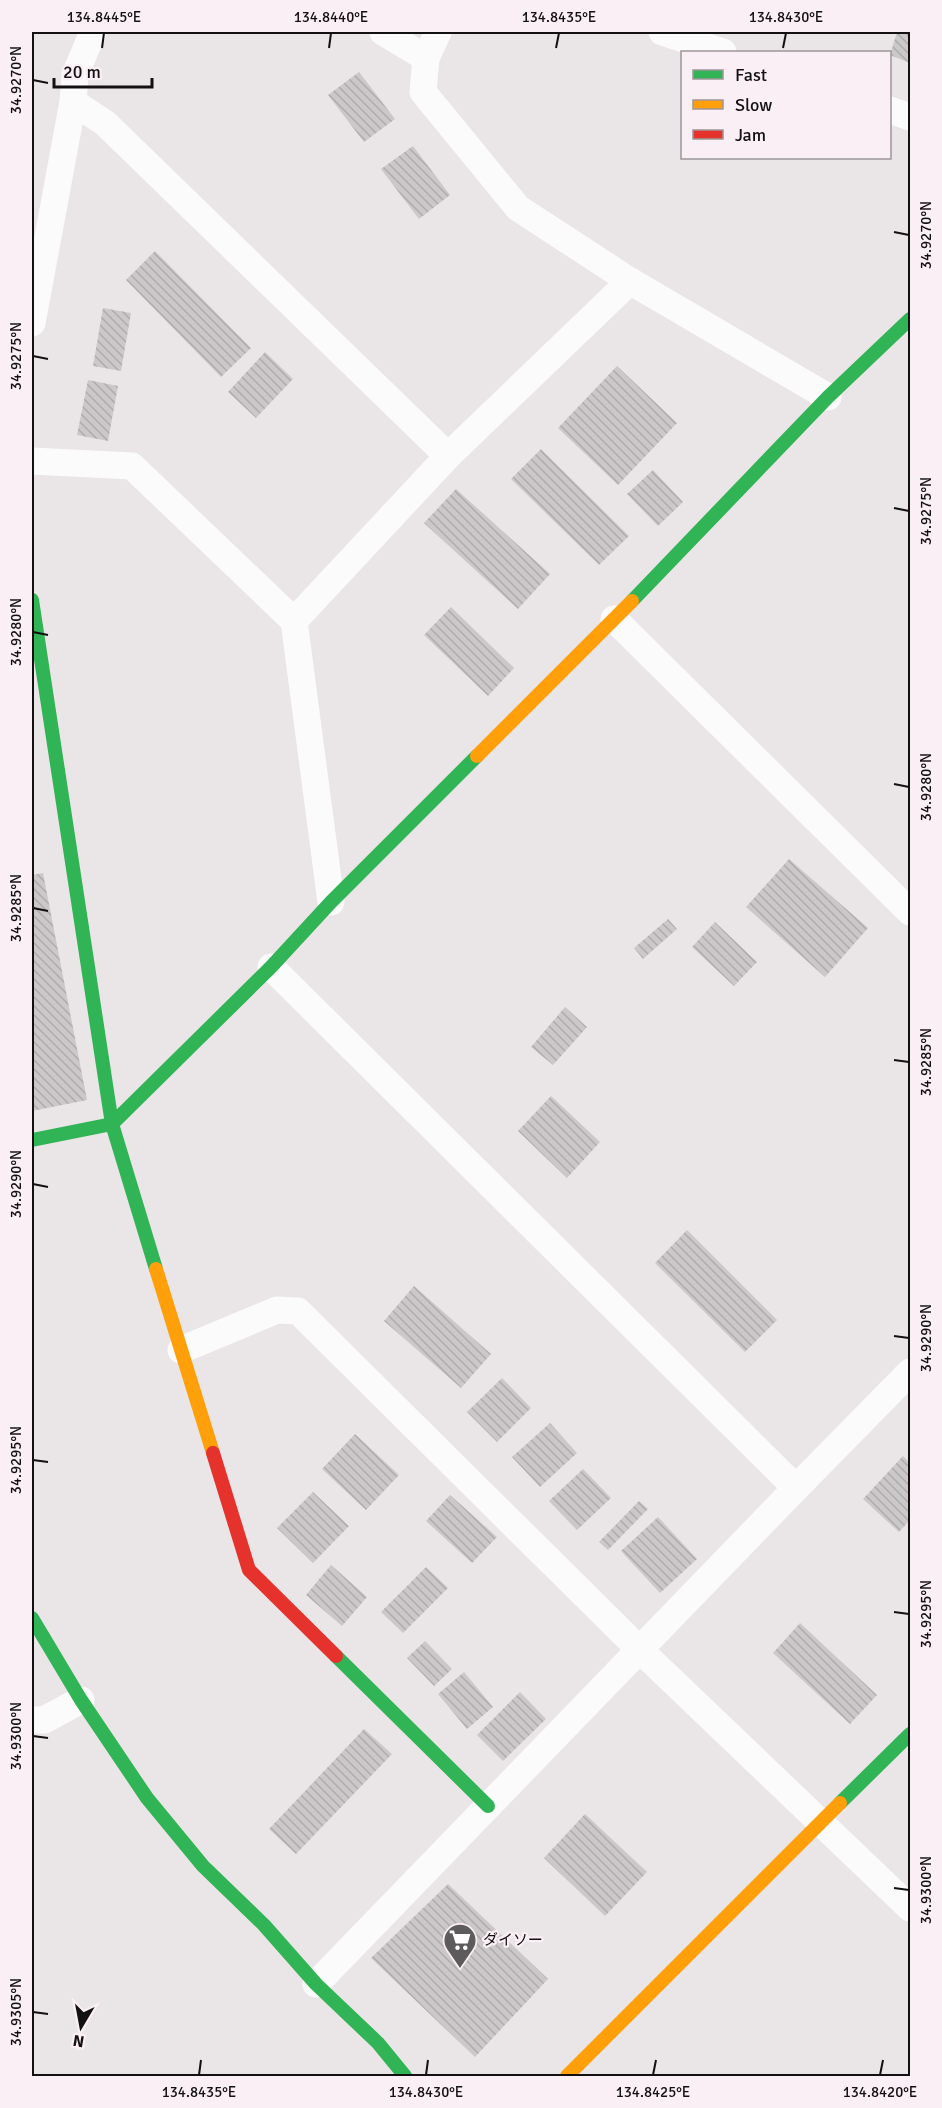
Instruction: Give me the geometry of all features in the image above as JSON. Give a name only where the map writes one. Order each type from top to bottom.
[{"type":"street","points":[[32,322],[75,75],[93,32]]},
{"type":"street","points":[[383,32],[426,58]]},
{"type":"street","points":[[438,32],[426,58],[423,92],[518,208],[630,281],[828,397]]},
{"type":"street","points":[[662,32],[720,51]]},
{"type":"street","points":[[72,102],[105,123],[448,456]]},
{"type":"street","points":[[891,110],[910,117]]},
{"type":"street","points":[[294,621],[448,456],[630,281]]},
{"type":"street","points":[[32,1140],[112,1124],[271,967],[330,902],[614,619],[828,397],[910,319]]},
{"type":"street","points":[[32,461],[132,466],[294,621],[330,902]]},
{"type":"street","points":[[32,600],[112,1124],[249,1570],[488,1806]]},
{"type":"street","points":[[614,619],[910,912]]},
{"type":"street","points":[[271,967],[796,1488]]},
{"type":"street","points":[[181,1350],[277,1310],[298,1311],[639,1650],[910,1908]]},
{"type":"street","points":[[316,1984],[910,1372]]},
{"type":"street","points":[[32,1618],[81,1700],[147,1798],[203,1866],[264,1925],[316,1984],[378,2043],[405,2076]]},
{"type":"street","points":[[32,1720],[44,1719],[81,1700]]},
{"type":"street","points":[[567,2076],[910,1734]]},
{"type":"building","points":[[897,32],[910,32],[910,63],[891,55]]},
{"type":"building","points":[[359,72],[395,119],[364,142],[328,95]]},
{"type":"building","points":[[413,146],[450,195],[419,219],[381,169]]},
{"type":"building","points":[[155,251],[251,348],[221,377],[126,280]]},
{"type":"building","points":[[103,308],[131,313],[121,371],[93,366]]},
{"type":"building","points":[[265,352],[293,379],[256,418],[228,392]]},
{"type":"building","points":[[617,366],[677,423],[618,485],[558,428]]},
{"type":"building","points":[[88,380],[118,386],[108,441],[77,435]]},
{"type":"building","points":[[541,449],[629,536],[599,565],[511,479]]},
{"type":"building","points":[[653,470],[683,502],[658,526],[627,494]]},
{"type":"building","points":[[456,489],[550,574],[518,609],[424,523]]},
{"type":"building","points":[[451,607],[514,668],[488,696],[424,635]]},
{"type":"building","points":[[789,859],[868,928],[825,977],[746,907]]},
{"type":"building","points":[[43,873],[87,1100],[32,1111],[32,875]]},
{"type":"building","points":[[668,919],[677,929],[643,959],[634,948]]},
{"type":"building","points":[[715,922],[757,962],[734,986],[692,947]]},
{"type":"building","points":[[565,1007],[587,1027],[553,1065],[531,1047]]},
{"type":"building","points":[[551,1096],[600,1142],[567,1178],[518,1131]]},
{"type":"building","points":[[687,1230],[777,1320],[745,1352],[655,1263]]},
{"type":"building","points":[[414,1286],[491,1354],[461,1388],[384,1321]]},
{"type":"building","points":[[502,1378],[531,1408],[497,1442],[467,1412]]},
{"type":"building","points":[[550,1423],[577,1453],[540,1487],[512,1457]]},
{"type":"building","points":[[355,1434],[399,1475],[366,1510],[322,1469]]},
{"type":"building","points":[[903,1456],[910,1463],[910,1520],[899,1532],[863,1499]]},
{"type":"building","points":[[583,1469],[611,1498],[577,1530],[549,1501]]},
{"type":"building","points":[[313,1492],[349,1526],[313,1563],[277,1528]]},
{"type":"building","points":[[450,1495],[497,1537],[472,1563],[426,1521]]},
{"type":"building","points":[[639,1501],[648,1509],[608,1550],[599,1542]]},
{"type":"building","points":[[658,1517],[697,1559],[660,1593],[621,1551]]},
{"type":"building","points":[[331,1565],[367,1597],[342,1626],[306,1595]]},
{"type":"building","points":[[426,1567],[448,1588],[403,1633],[381,1612]]},
{"type":"building","points":[[800,1623],[877,1695],[850,1724],[773,1653]]},
{"type":"building","points":[[425,1641],[452,1669],[434,1686],[407,1658]]},
{"type":"building","points":[[464,1672],[493,1707],[467,1729],[438,1694]]},
{"type":"building","points":[[520,1692],[546,1719],[503,1761],[477,1735]]},
{"type":"building","points":[[364,1729],[392,1754],[296,1854],[269,1829]]},
{"type":"building","points":[[585,1814],[647,1872],[605,1916],[544,1858]]},
{"type":"building","name":"ダイソー","points":[[448,1884],[548,1979],[475,2057],[371,1958]]},
{"type":"traffic: fast","points":[[632,601],[828,397],[910,319]]},
{"type":"traffic: fast","points":[[32,600],[112,1124],[156,1269]]},
{"type":"traffic: fast","points":[[32,1140],[112,1124],[271,967],[331,902],[477,756]]},
{"type":"traffic: fast","points":[[32,1618],[81,1700],[147,1798],[203,1866],[264,1925],[316,1984],[378,2043],[405,2076]]},
{"type":"traffic: fast","points":[[336,1656],[488,1806]]},
{"type":"traffic: fast","points":[[840,1803],[910,1734]]},
{"type":"traffic: slow","points":[[477,756],[632,601]]},
{"type":"traffic: slow","points":[[156,1269],[213,1453]]},
{"type":"traffic: slow","points":[[567,2076],[840,1803]]},
{"type":"traffic: jam","points":[[213,1453],[249,1570],[336,1656]]},
{"type":"place","name":"ダイソー","points":[[460,1969]]}]
